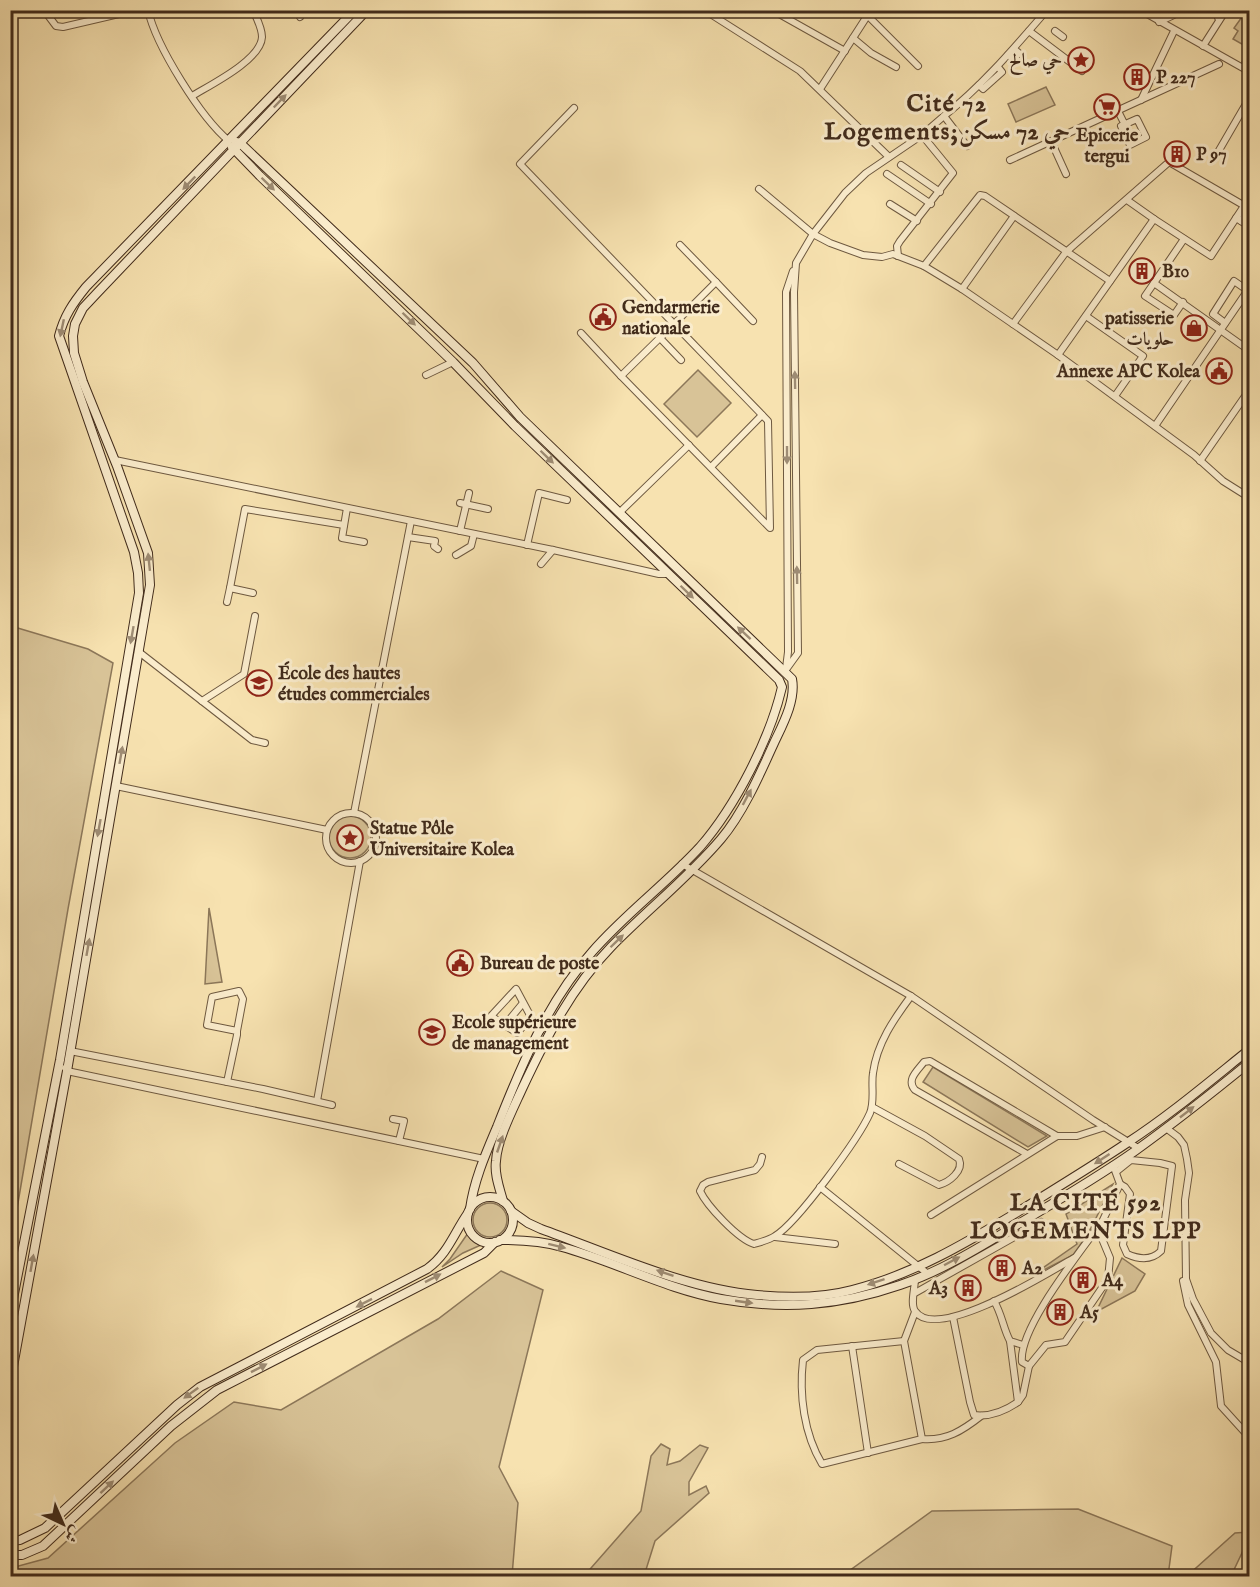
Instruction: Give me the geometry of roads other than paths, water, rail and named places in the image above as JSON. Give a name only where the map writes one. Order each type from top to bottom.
[{"type":"main road","points":[[10,1314],[60,1059],[139,593],[134,552],[59,336],[71,305],[86,287],[355,10]]},
{"type":"main road","points":[[10,1383],[67,1071],[150,585],[146,545],[115,460],[82,382],[74,353],[75,324],[83,308],[367,10]]},
{"type":"main road","points":[[230,141],[473,363],[520,417],[785,671],[792,679],[794,686],[787,717],[732,824],[691,870],[609,948],[586,975],[560,1013],[543,1044],[496,1156],[496,1174],[503,1201],[511,1211],[534,1226],[632,1262],[704,1285],[756,1295],[810,1297],[852,1290],[920,1267],[985,1232],[1129,1142],[1250,1049]]},
{"type":"main road","points":[[237,147],[515,426],[779,680],[782,687],[764,741],[730,808],[716,828],[590,954],[552,1008],[507,1102],[484,1159],[469,1211],[468,1228],[473,1235],[479,1240],[537,1242],[562,1247],[696,1294],[764,1305],[803,1306],[880,1292],[928,1274],[1114,1168],[1250,1062]]},
{"type":"main road","points":[[779,680],[785,671]]},
{"type":"main road","points":[[10,1541],[20,1540],[45,1528],[177,1405],[200,1387],[427,1269],[448,1248],[475,1202],[489,1197],[503,1201]]},
{"type":"main road","points":[[10,1555],[22,1555],[43,1546],[171,1426],[217,1390],[484,1253],[511,1228],[511,1211]]},
{"type":"street","points":[[44,10],[56,26],[63,27],[136,10]]},
{"type":"street","points":[[95,10],[98,19]]},
{"type":"street","points":[[148,10],[152,27],[203,114],[230,141]]},
{"type":"street","points":[[192,96],[228,75],[260,46],[262,34],[253,10]]},
{"type":"street","points":[[296,10],[300,17]]},
{"type":"street","points":[[712,10],[712,15],[794,66],[820,88],[890,158]]},
{"type":"street","points":[[772,10],[844,51]]},
{"type":"street","points":[[785,671],[788,652],[786,292],[796,263],[813,234],[845,193],[866,173],[922,135],[980,85],[1029,31],[1042,20],[1047,10]]},
{"type":"street","points":[[1215,10],[1220,20]]},
{"type":"street","points":[[1203,46],[1226,10]]},
{"type":"street","points":[[1140,11],[1250,72]]},
{"type":"street","points":[[820,88],[868,12],[918,66]]},
{"type":"street","points":[[1159,22],[1176,14]]},
{"type":"street","points":[[1029,31],[1082,71]]},
{"type":"street","points":[[1055,31],[1063,37]]},
{"type":"street","points":[[1141,100],[1174,31]]},
{"type":"street","points":[[853,38],[871,53],[896,67]]},
{"type":"street","points":[[1010,160],[1219,64]]},
{"type":"street","points":[[1214,159],[1250,97]]},
{"type":"street","points":[[574,108],[519,164],[768,421],[770,528],[581,333]]},
{"type":"street","points":[[1118,111],[1134,143],[1146,137],[1137,119],[1125,124]]},
{"type":"street","points":[[944,116],[967,146]]},
{"type":"street","points":[[898,256],[897,246],[953,173],[922,135]]},
{"type":"street","points":[[1051,141],[1066,174]]},
{"type":"street","points":[[1013,324],[1066,252],[1169,162],[1247,208],[1211,256],[1127,200]]},
{"type":"street","points":[[901,165],[940,192]]},
{"type":"street","points":[[887,174],[931,204]]},
{"type":"street","points":[[759,189],[813,234],[830,243],[863,255],[882,257],[893,254],[924,266],[962,289],[1115,396],[1223,481],[1250,498]]},
{"type":"street","points":[[924,266],[980,195],[990,198],[1110,281]]},
{"type":"street","points":[[890,204],[917,221]]},
{"type":"street","points":[[1238,220],[1245,214],[1250,217]]},
{"type":"street","points":[[962,289],[1014,216]]},
{"type":"street","points":[[1058,355],[1154,219]]},
{"type":"street","points":[[1238,220],[1250,227]]},
{"type":"street","points":[[1183,302],[1174,315],[1145,296],[1184,239]]},
{"type":"street","points":[[680,245],[753,321]]},
{"type":"street","points":[[785,671],[798,653],[794,292],[796,263]]},
{"type":"street","points":[[1155,426],[1223,326],[1248,288],[1234,281],[1213,315],[1223,326],[1250,351]]},
{"type":"street","points":[[621,376],[716,282]]},
{"type":"street","points":[[1154,283],[1223,326]]},
{"type":"street","points":[[1086,316],[1143,356],[1115,396]]},
{"type":"street","points":[[660,338],[681,360]]},
{"type":"street","points":[[426,375],[453,362]]},
{"type":"street","points":[[1200,461],[1250,389]]},
{"type":"street","points":[[711,467],[762,415]]},
{"type":"street","points":[[619,513],[689,445]]},
{"type":"street","points":[[115,460],[659,574],[681,572]]},
{"type":"street","points":[[635,486],[642,492]]},
{"type":"street","points":[[460,531],[463,504],[469,493]]},
{"type":"street","points":[[526,545],[539,493],[567,500]]},
{"type":"street","points":[[463,504],[488,509]]},
{"type":"street","points":[[347,508],[342,538],[364,542]]},
{"type":"street","points":[[227,602],[245,509],[344,525]]},
{"type":"street","points":[[354,813],[411,521]]},
{"type":"street","points":[[456,555],[471,546],[474,534]]},
{"type":"street","points":[[408,537],[435,541],[434,546],[438,549]]},
{"type":"street","points":[[541,564],[553,550]]},
{"type":"street","points":[[230,588],[253,593]]},
{"type":"street","points":[[202,701],[244,674],[255,616]]},
{"type":"street","points":[[139,652],[252,740],[265,743]]},
{"type":"street","points":[[116,786],[327,830]]},
{"type":"street","points":[[354,813],[367,818],[372,824],[376,838],[371,852],[360,861],[346,862],[333,856],[326,844],[327,830],[334,818],[354,813]]},
{"type":"street","points":[[317,1101],[360,861]]},
{"type":"street","points":[[682,864],[911,996],[1138,1148]]},
{"type":"street","points":[[516,989],[531,1017],[525,1024],[517,1033],[491,1016],[516,989]]},
{"type":"street","points":[[227,1082],[237,1031],[243,999],[239,991],[212,997],[207,1025],[237,1031]]},
{"type":"street","points":[[762,1156],[755,1170],[708,1182],[700,1191],[728,1224],[748,1242],[754,1244],[774,1236],[790,1222],[820,1187],[860,1129],[872,1107],[873,1071],[882,1044],[891,1023],[911,996]]},
{"type":"street","points":[[505,1025],[522,1003]]},
{"type":"street","points":[[525,1024],[541,1030]]},
{"type":"street","points":[[70,1051],[332,1105]]},
{"type":"street","points":[[60,1059],[67,1071],[484,1159]]},
{"type":"street","points":[[1027,1154],[915,1090],[911,1084],[911,1077],[924,1062],[930,1061],[1057,1136],[1077,1136],[1105,1127]]},
{"type":"street","points":[[872,1107],[959,1159],[961,1167],[954,1176],[939,1185],[899,1164]]},
{"type":"street","points":[[393,1119],[404,1121],[399,1141]]},
{"type":"street","points":[[1166,1128],[1184,1144],[1187,1159],[1189,1173],[1185,1200],[1187,1213],[1185,1256],[1186,1278],[1193,1299],[1211,1333],[1228,1350],[1250,1363]]},
{"type":"street","points":[[931,1215],[1057,1136]]},
{"type":"street","points":[[1131,1160],[1172,1166],[1161,1251],[1155,1257],[1139,1259],[1127,1254],[1123,1245],[1130,1194],[1120,1184],[1114,1168],[1131,1160]]},
{"type":"street","points":[[1029,1366],[1022,1362],[1023,1345],[1040,1310],[1102,1220],[1120,1184]]},
{"type":"street","points":[[820,1187],[928,1274]]},
{"type":"street","points":[[953,1317],[974,1415],[981,1416],[1005,1411],[1018,1402],[1023,1395],[1029,1366],[1046,1345],[1065,1342],[1108,1279],[1110,1258],[1100,1234],[1102,1220]]},
{"type":"street","points":[[915,1293],[1041,1222]]},
{"type":"street","points":[[774,1236],[835,1244]]},
{"type":"street","points":[[1185,1256],[1182,1275],[1188,1305],[1216,1362],[1221,1406],[1250,1438]]},
{"type":"street","points":[[915,1279],[912,1304],[915,1312],[922,1317],[942,1319],[962,1316],[1029,1284],[1077,1257]]},
{"type":"street","points":[[994,1301],[1003,1317],[1010,1341],[1018,1402]]},
{"type":"street","points":[[915,1312],[904,1341],[912,1395],[922,1439]]},
{"type":"street","points":[[904,1341],[817,1350],[803,1360],[801,1383],[807,1425],[822,1464],[922,1439],[951,1437],[981,1416]]},
{"type":"street","points":[[1010,1341],[1023,1345]]},
{"type":"street","points":[[852,1346],[868,1453]]},
{"type":"place","name":"حي صالح","points":[[1081,60]]},
{"type":"place","name":"P 227","points":[[1137,77]]},
{"type":"place","name":"Epicerie tergui","points":[[1107,107]]},
{"type":"place","name":"P 97","points":[[1177,154]]},
{"type":"place","name":"B10","points":[[1142,271]]},
{"type":"place","name":"Gendarmerie nationale","points":[[603,317]]},
{"type":"place","name":"patisserie حلويات","points":[[1194,328]]},
{"type":"place","name":"Annexe APC Kolea","points":[[1219,371]]},
{"type":"place","name":"École des hautes études commerciales","points":[[259,683]]},
{"type":"place","name":"Statue Pôle Universitaire Kolea","points":[[350,838]]},
{"type":"place","name":"Bureau de poste","points":[[460,963]]},
{"type":"place","name":"Ecole supérieure de management","points":[[432,1032]]},
{"type":"place","name":"A2","points":[[1002,1268]]},
{"type":"place","name":"A4","points":[[1083,1280]]},
{"type":"place","name":"A3","points":[[968,1288]]},
{"type":"place","name":"A5","points":[[1060,1312]]},
{"type":"district","name":"Cité 72 Logements;حي 72 مسكن","points":[[947,117]]},
{"type":"district","name":"LA CITÉ 592 LOGEMENTS LPP","points":[[1086,1216]]}]
